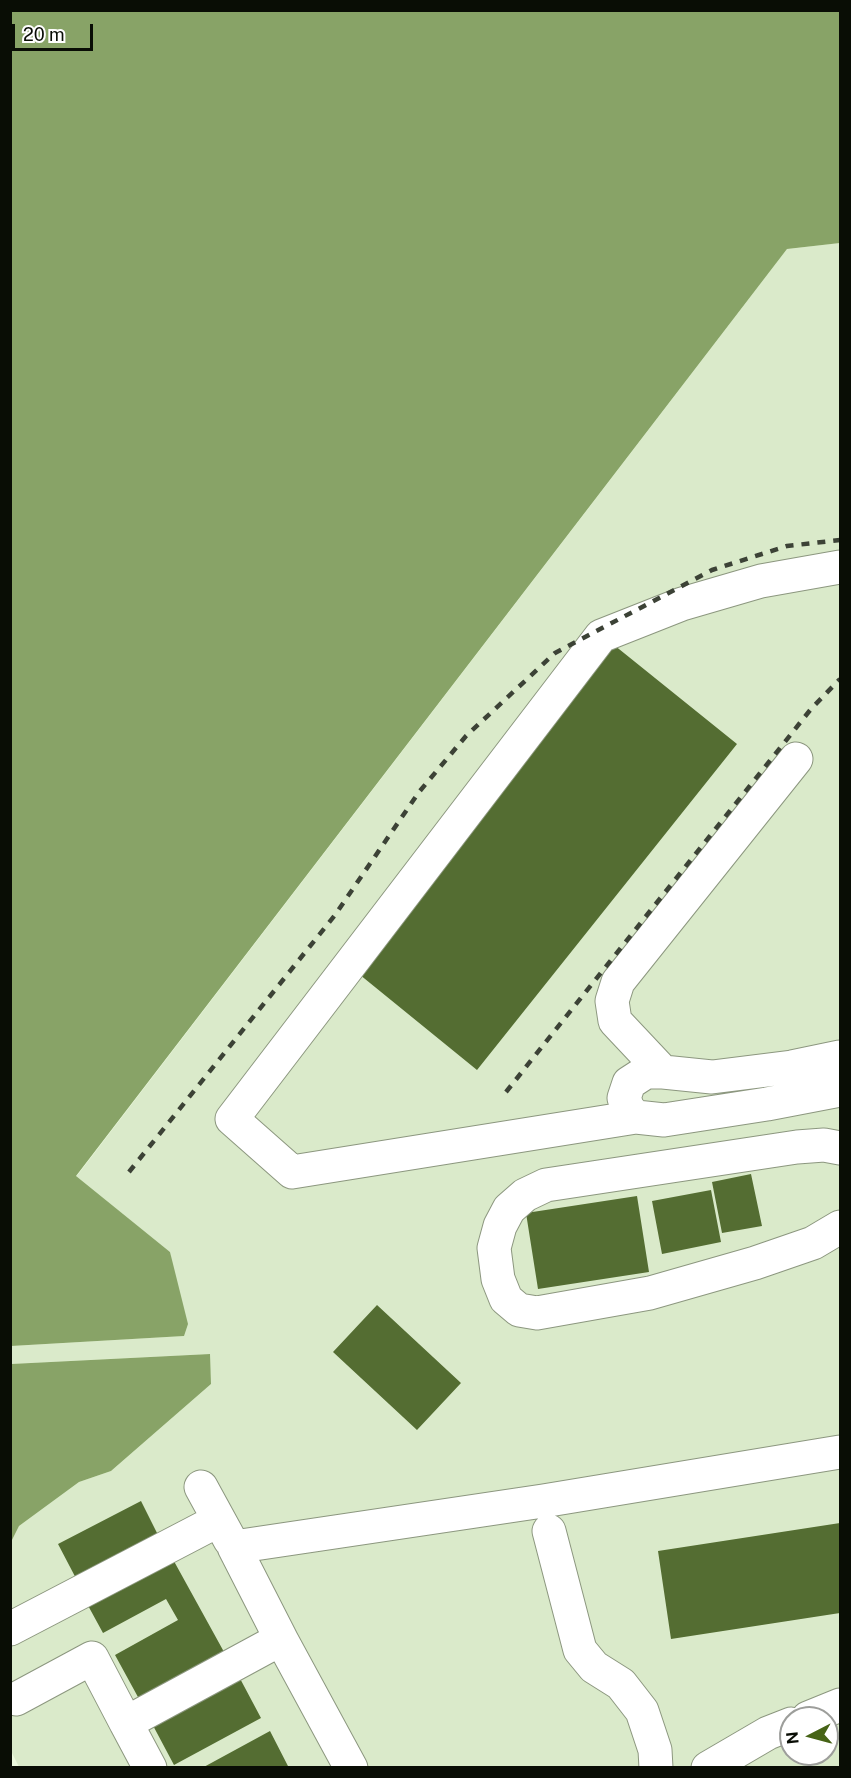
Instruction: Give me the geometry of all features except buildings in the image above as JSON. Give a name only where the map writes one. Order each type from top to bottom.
[{"type":"lane","points":[[840,567],[761,581],[682,604],[601,636],[232,1119],[292,1172],[636,1118],[663,1120],[840,1090]]},
{"type":"lane","points":[[663,1072],[615,1021],[612,1002],[618,982],[796,759]]},
{"type":"lane","points":[[636,1118],[628,1109],[624,1098],[629,1083],[646,1072],[712,1077],[792,1067],[840,1057]]},
{"type":"lane","points":[[840,1148],[824,1145],[797,1147],[546,1185],[525,1195],[509,1209],[500,1226],[494,1248],[498,1279],[506,1299],[519,1311],[537,1313],[650,1293],[775,1257],[813,1243],[840,1227]]},
{"type":"lane","points":[[10,1629],[227,1533],[543,1501],[840,1452]]},
{"type":"lane","points":[[201,1487],[351,1767]]},
{"type":"lane","points":[[549,1531],[580,1650],[594,1667],[621,1684],[642,1711],[655,1750],[656,1767]]},
{"type":"lane","points":[[126,1723],[281,1639]]},
{"type":"lane","points":[[16,1699],[92,1659],[150,1767]]},
{"type":"lane","points":[[708,1767],[779,1729]]},
{"type":"shaded area","points":[[11,10],[840,11],[840,243],[787,249],[76,1176],[170,1252],[188,1324],[184,1336],[11,1346]]},
{"type":"shaded area","points":[[840,243],[840,1767],[19,1767],[10,1749],[11,1542],[19,1526],[79,1482],[111,1471],[211,1384],[209,1354],[11,1364],[11,1346],[184,1336],[170,1252],[76,1177],[787,249]]},
{"type":"shaded area","points":[[210,1354],[211,1384],[111,1471],[79,1482],[19,1526],[11,1542],[11,1364]]},
{"type":"railway","points":[[129,1172],[335,915],[419,792],[466,736],[555,653],[712,570],[787,546],[840,540]]},
{"type":"railway","points":[[506,1092],[811,709],[840,679]]}]
